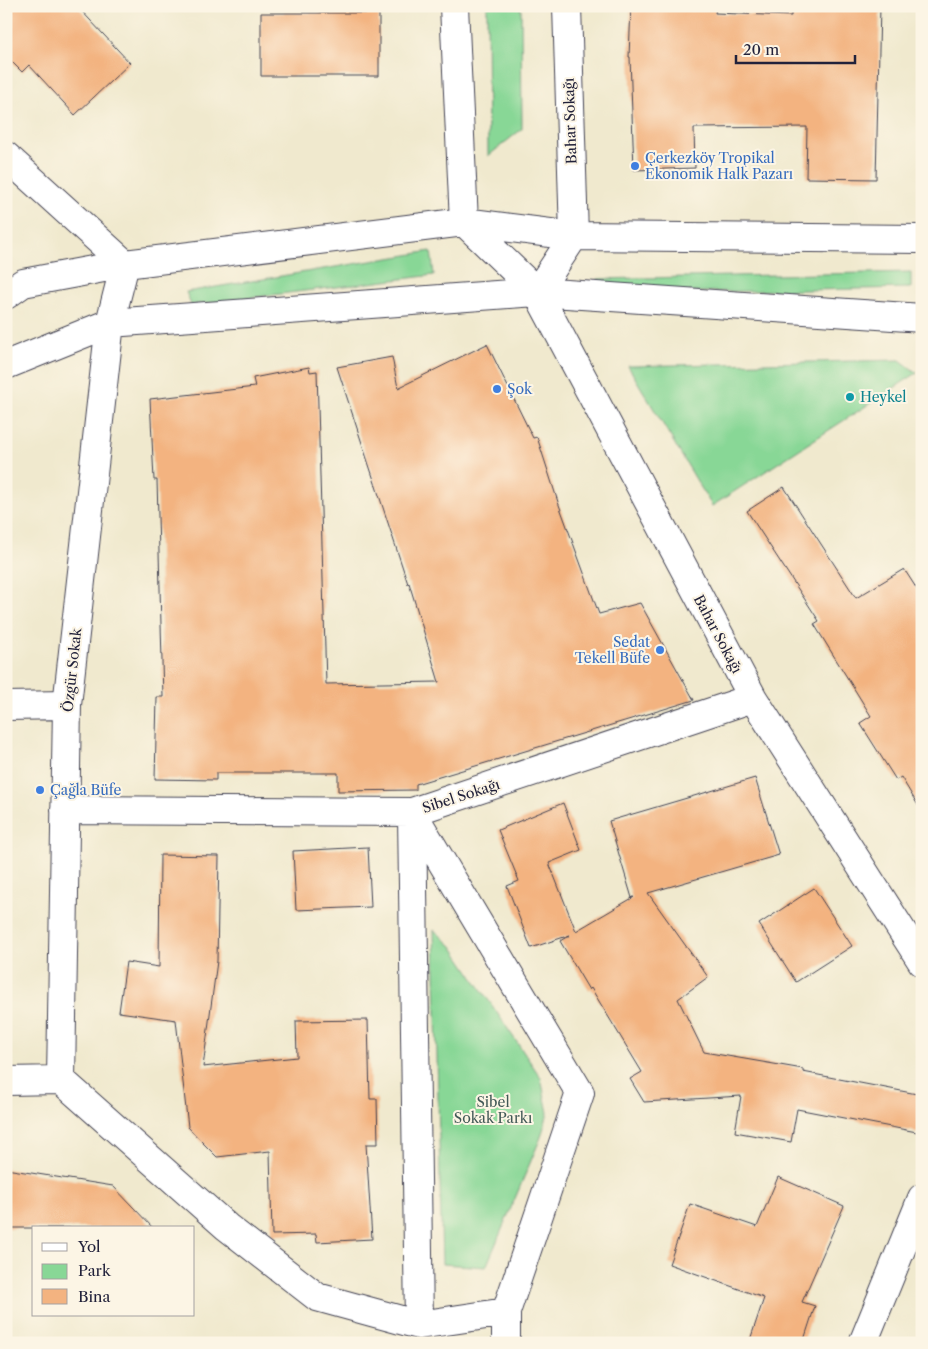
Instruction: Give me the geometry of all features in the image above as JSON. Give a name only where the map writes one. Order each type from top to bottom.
[{"type":"street","points":[[454,6],[464,222]]},
{"type":"street","name":"Bahar Sokağı","points":[[567,6],[574,236]]},
{"type":"street","points":[[6,156],[124,264]]},
{"type":"street","points":[[6,295],[23,283],[124,264],[464,222],[574,236],[922,239]]},
{"type":"street","name":"Bahar Sokağı","points":[[464,222],[537,292],[753,698],[920,956]]},
{"type":"street","points":[[537,292],[574,236]]},
{"type":"street","name":"Özgür Sokak","points":[[61,1080],[67,705],[110,323],[124,264]]},
{"type":"street","points":[[6,365],[110,323],[537,292],[922,318]]},
{"type":"street","name":"Sibel Sokağı","points":[[65,810],[412,812],[753,698]]},
{"type":"street","points":[[6,706],[67,705]]},
{"type":"street","points":[[412,812],[580,1093],[506,1312],[506,1343]]},
{"type":"street","points":[[412,812],[419,1325]]},
{"type":"street","points":[[6,1081],[61,1080],[227,1227],[317,1297],[419,1325],[506,1312]]},
{"type":"street","points":[[863,1343],[922,1198]]},
{"type":"green space","points":[[487,6],[521,6],[522,129],[488,156]]},
{"type":"green space","points":[[431,251],[434,275],[191,305],[186,292]]},
{"type":"green space","points":[[911,272],[911,288],[597,294],[598,279]]},
{"type":"green space","points":[[900,360],[917,373],[712,506],[628,366]]},
{"type":"green space","name":"Sibel Sokak Parkı","points":[[434,930],[452,946],[541,1078],[548,1113],[541,1137],[486,1267],[442,1264]]},
{"type":"building","points":[[6,6],[77,6],[130,63],[75,115],[29,65],[22,72],[6,56]]},
{"type":"building","points":[[631,6],[716,8],[715,13],[791,16],[791,6],[880,6],[876,179],[806,178],[807,127],[694,128],[695,168],[634,170],[629,57]]},
{"type":"building","points":[[261,13],[379,13],[379,76],[261,76]]},
{"type":"building","points":[[487,344],[533,438],[537,437],[558,502],[599,614],[640,603],[694,700],[416,784],[416,790],[338,791],[338,773],[216,773],[216,780],[155,779],[157,697],[163,697],[157,480],[154,480],[150,399],[255,387],[253,378],[309,367],[310,372],[317,371],[326,684],[439,682],[409,583],[337,367],[392,357],[398,388]]},
{"type":"building","points":[[784,487],[856,598],[904,569],[922,597],[922,812],[901,777],[896,780],[860,723],[871,716],[814,624],[819,621],[747,511]]},
{"type":"building","points":[[755,778],[779,855],[648,893],[708,977],[678,999],[704,1052],[803,1069],[803,1072],[922,1095],[922,1133],[797,1109],[791,1142],[735,1132],[741,1096],[644,1102],[630,1079],[642,1072],[560,941],[570,935],[531,948],[507,886],[519,881],[498,830],[563,803],[581,850],[549,863],[576,931],[634,897],[632,898],[609,821]]},
{"type":"building","points":[[368,847],[371,907],[296,910],[293,851]]},
{"type":"building","points":[[160,855],[219,856],[217,961],[203,1067],[297,1057],[296,1021],[368,1020],[370,1099],[377,1099],[378,1144],[366,1144],[372,1239],[317,1242],[316,1234],[272,1235],[270,1151],[217,1157],[188,1127],[176,1020],[119,1012],[126,962],[159,967]]},
{"type":"building","points":[[814,888],[852,946],[796,982],[759,924]]},
{"type":"building","points":[[6,1169],[113,1186],[151,1226],[32,1226],[32,1228],[6,1228]]},
{"type":"building","points":[[778,1177],[844,1206],[802,1302],[815,1306],[803,1343],[749,1343],[764,1298],[669,1264],[690,1204],[757,1227]]},
{"type":"place","name":"Çerkezköy Tropikal Ekonomik Halk Pazarı","points":[[635,166]]},
{"type":"place","name":"Şok","points":[[497,389]]},
{"type":"place","name":"Heykel","points":[[850,397]]},
{"type":"place","name":"Sedat Tekell Büfe","points":[[660,650]]},
{"type":"place","name":"Çağla Büfe","points":[[40,790]]}]
